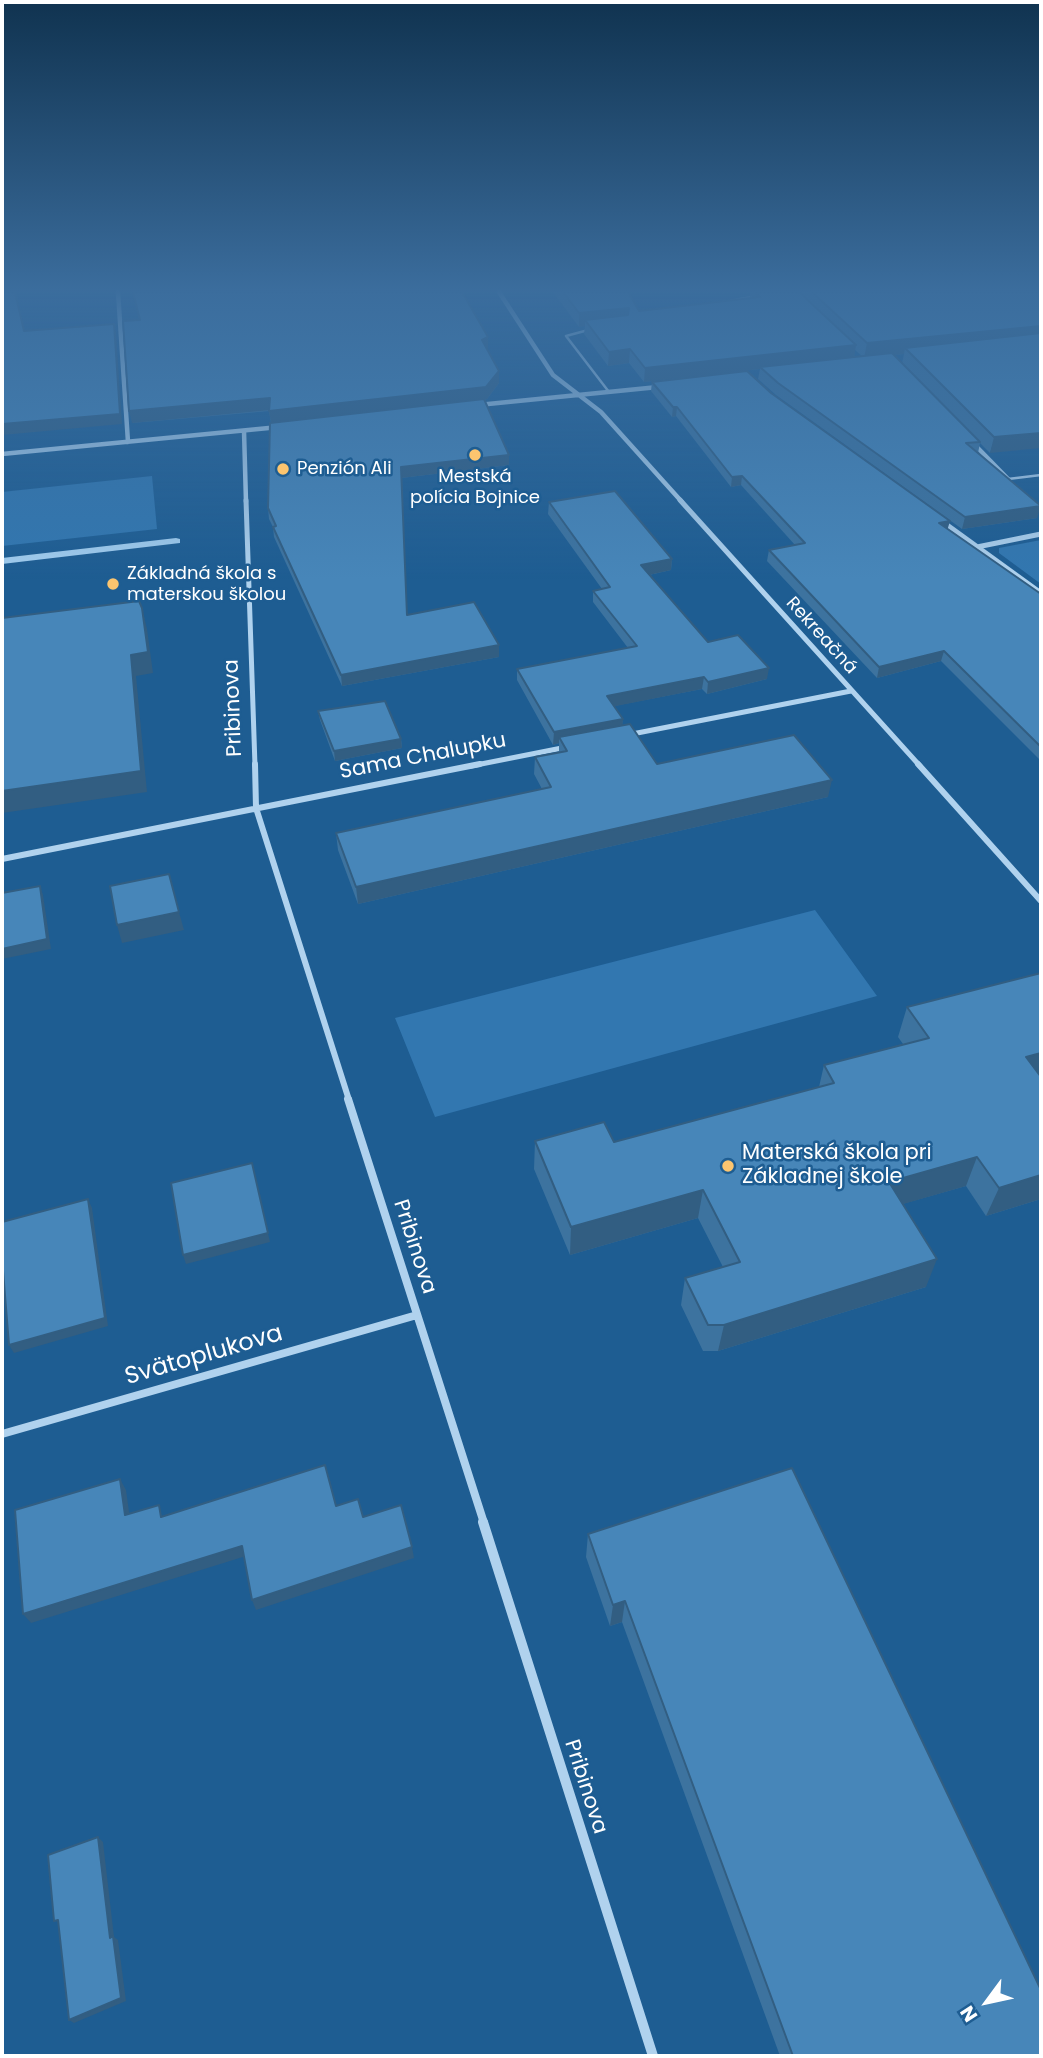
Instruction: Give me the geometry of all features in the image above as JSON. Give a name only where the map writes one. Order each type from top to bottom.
[{"type":"street","points":[[124,388],[128,442]]},
{"type":"street","name":"Rekreačná","points":[[568,388],[601,412],[1041,901]]},
{"type":"street","points":[[476,406],[643,388]]},
{"type":"street","points":[[2,454],[285,426]]},
{"type":"street","name":"Pribinova","points":[[244,431],[256,808],[653,2056]]},
{"type":"street","points":[[971,441],[1016,487]]},
{"type":"street","points":[[934,516],[1041,593]]},
{"type":"street","points":[[977,547],[1041,534]]},
{"type":"street","points":[[621,736],[851,691]]},
{"type":"street","name":"Sama Chalupku","points":[[2,859],[580,744]]},
{"type":"street","name":"Svätoplukova","points":[[2,1434],[416,1315]]},
{"type":"lane","points":[[605,388],[608,392]]},
{"type":"lane","points":[[1008,479],[1041,475]]},
{"type":"shaded area","points":[[152,476],[157,529],[2,546],[2,492]]},
{"type":"shaded area","points":[[1041,540],[1041,584],[999,553],[999,548]]},
{"type":"shaded area","points":[[815,910],[877,996],[435,1117],[395,1018]]},
{"type":"building","points":[[2,388],[118,388],[120,414],[2,424]]},
{"type":"building","points":[[127,388],[477,388],[269,411],[270,398],[129,411]]},
{"type":"building","points":[[657,388],[766,388],[950,521],[939,523],[1041,594],[1041,747],[944,651],[879,667],[769,550],[805,543],[742,476],[732,477],[677,407],[673,407]]},
{"type":"building","points":[[785,388],[927,388],[980,442],[966,443],[1041,506],[965,517]]},
{"type":"building","points":[[945,388],[1041,388],[1041,433],[994,437]]},
{"type":"building","points":[[484,399],[509,455],[401,467],[407,615],[474,602],[499,645],[341,675],[273,527],[276,526],[268,508],[270,423]]},
{"type":"building","points":[[615,491],[672,559],[641,565],[708,642],[738,635],[769,668],[708,682],[704,677],[607,696],[623,719],[554,732],[517,669],[637,646],[593,591],[610,587],[549,502]]},
{"type":"building","points":[[139,601],[148,652],[131,655],[141,771],[2,791],[2,618]]},
{"type":"building","points":[[385,701],[401,739],[334,751],[318,711]]},
{"type":"building","points":[[630,724],[657,764],[794,735],[832,780],[356,887],[336,833],[551,787],[535,757],[567,751],[559,737]]},
{"type":"building","points":[[169,874],[179,912],[117,925],[110,886]]},
{"type":"building","points":[[40,886],[47,939],[2,949],[2,893]]},
{"type":"building","points":[[1041,973],[1041,1053],[1026,1057],[1041,1077],[1041,1175],[999,1188],[977,1157],[889,1182],[937,1259],[724,1325],[708,1325],[685,1278],[740,1262],[703,1190],[571,1227],[535,1141],[604,1122],[614,1142],[834,1083],[824,1065],[929,1038],[907,1007]]},
{"type":"building","points":[[252,1163],[268,1233],[183,1255],[171,1183]]},
{"type":"building","points":[[88,1199],[105,1318],[9,1345],[2,1222]]},
{"type":"building","points":[[325,1465],[336,1506],[358,1499],[363,1517],[401,1505],[412,1547],[252,1600],[242,1546],[23,1614],[15,1510],[120,1479],[125,1515],[159,1505],[161,1517]]},
{"type":"building","points":[[792,1468],[1041,1990],[1041,2056],[793,2056],[625,1601],[613,1605],[588,1534]]},
{"type":"building","points":[[98,1837],[110,1938],[113,1936],[121,1998],[69,2020],[58,1920],[54,1921],[48,1855]]},
{"type":"waterway","points":[[2,561],[176,541]]},
{"type":"place","name":"Mestská polícia Bojnice","points":[[475,455]]},
{"type":"place","name":"Penzión Ali","points":[[283,469]]},
{"type":"place","name":"Základná škola s materskou školou","points":[[113,584]]},
{"type":"place","name":"Materská škola pri Základnej škole","points":[[728,1166]]}]
